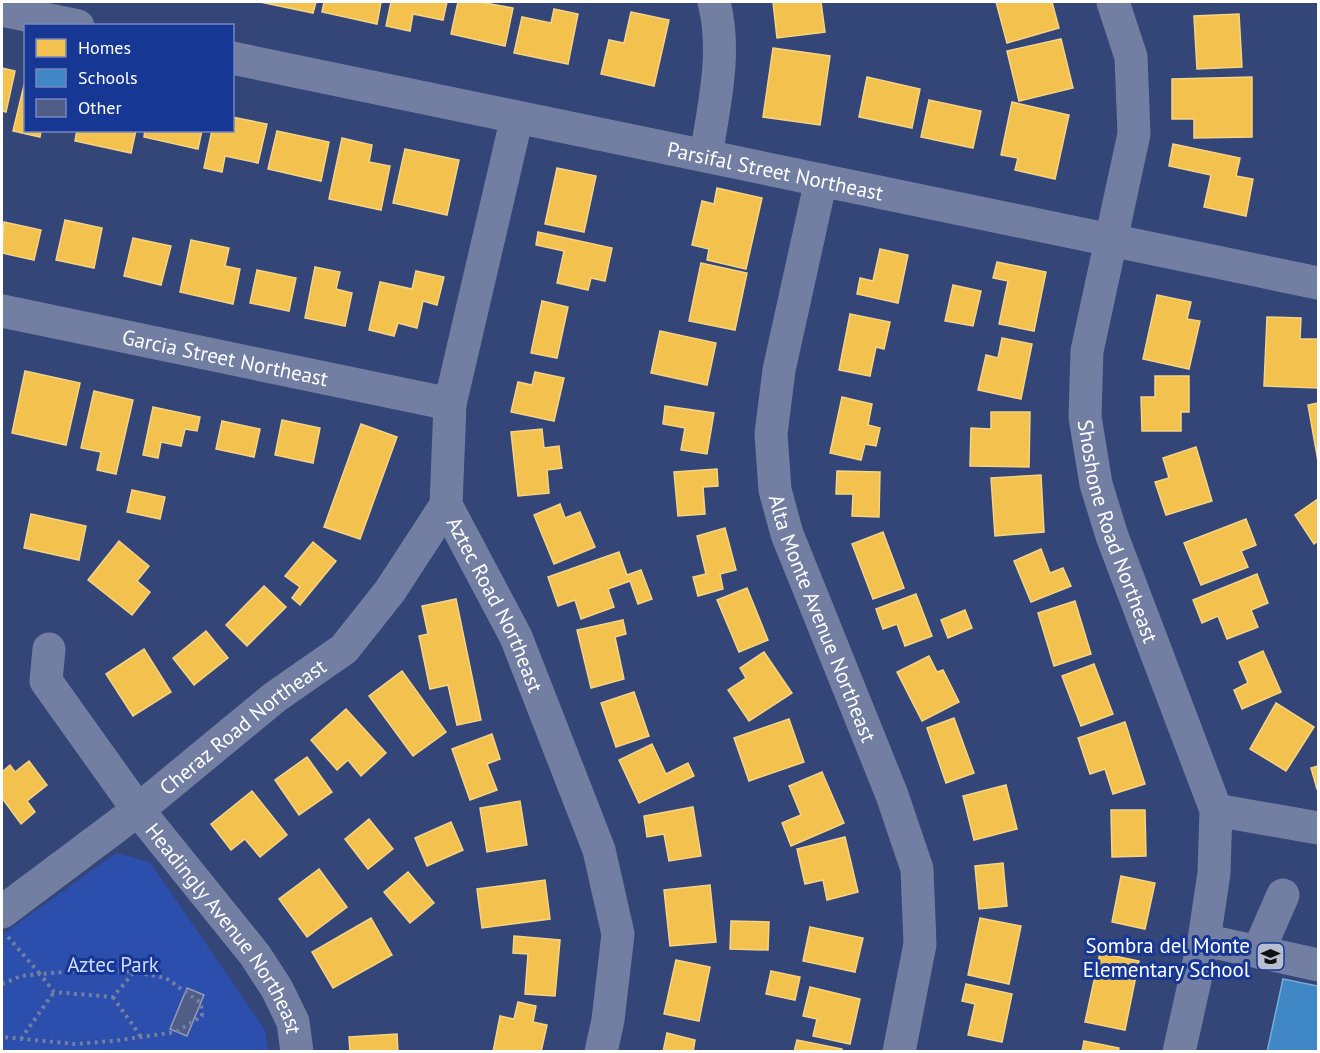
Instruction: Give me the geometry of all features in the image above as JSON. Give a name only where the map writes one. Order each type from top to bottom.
[{"type":"street","points":[[706,156],[719,73],[719,24],[714,2]]},
{"type":"street","name":"Shoshone Road Northeast","points":[[1113,2],[1131,57],[1134,134],[1087,351],[1084,417],[1096,484],[1112,536],[1216,810],[1214,873],[1204,940],[1179,1052]]},
{"type":"street","points":[[2,9],[69,24]]},
{"type":"street","name":"Parsifal Street Northeast","points":[[234,58],[1318,283]]},
{"type":"street","name":"Aztec Road Northeast","points":[[517,117],[450,404],[446,505],[516,637],[599,850],[618,934],[608,1020],[601,1052]]},
{"type":"street","name":"Alta Monte Avenue Northeast","points":[[821,180],[779,370],[771,434],[774,490],[787,534],[892,795],[916,869],[920,944],[898,1052]]},
{"type":"street","name":"Garcia Street Northeast","points":[[2,311],[450,404]]},
{"type":"street","name":"Cheraz Road Northeast","points":[[3,923],[275,697],[344,649],[390,591],[446,505]]},
{"type":"street","name":"Headingly Avenue Northeast","points":[[49,649],[45,681],[138,810],[255,955],[272,980],[292,1022],[297,1052]]},
{"type":"street","points":[[1216,810],[1318,828]]},
{"type":"street","points":[[1258,952],[1283,895]]},
{"type":"street","points":[[1204,940],[1318,965]]},
{"type":"path","points":[[3,923],[54,992],[113,997]]},
{"type":"path","points":[[2,984],[21,976],[40,974],[98,969],[134,972],[166,978],[201,1002],[202,1017],[176,1032],[75,1044],[2,1037]]},
{"type":"path","points":[[113,997],[134,972]]},
{"type":"path","points":[[21,1040],[54,992]]},
{"type":"path","points":[[113,997],[141,1037]]},
{"type":"green space","name":"Aztec Park","points":[[116,853],[150,862],[265,1030],[268,1051],[2,1051],[2,935]]},
{"type":"building: Homes","points":[[260,2],[316,2],[313,13]]},
{"type":"building: Homes","points":[[324,2],[381,2],[377,24],[322,12]]},
{"type":"building: Homes","points":[[391,2],[447,2],[443,20],[413,14],[410,31],[386,26]]},
{"type":"building: Homes","points":[[458,2],[480,2],[513,8],[505,46],[451,34]]},
{"type":"building: Homes","points":[[773,2],[821,2],[825,32],[777,38]]},
{"type":"building: Homes","points":[[996,2],[1052,2],[1059,28],[1007,43]]},
{"type":"building: Homes","points":[[554,9],[578,14],[568,64],[514,53],[522,17],[551,23]]},
{"type":"building: Homes","points":[[631,12],[669,20],[654,86],[601,74],[609,40],[624,43]]},
{"type":"building: Homes","points":[[1239,14],[1242,67],[1197,69],[1194,16]]},
{"type":"building: Homes","points":[[1061,39],[1073,88],[1019,101],[1007,51]]},
{"type":"building: Homes","points":[[773,48],[830,56],[820,125],[763,117]]},
{"type":"building: Homes","points":[[2,68],[15,71],[6,112],[2,111]]},
{"type":"building: Homes","points":[[867,77],[920,89],[912,128],[859,117]]},
{"type":"building: Homes","points":[[1252,77],[1252,137],[1194,138],[1194,119],[1172,119],[1172,79]]},
{"type":"building: Homes","points":[[24,85],[24,132],[41,132],[40,137],[13,131]]},
{"type":"building: Homes","points":[[929,100],[981,111],[973,148],[921,137]]},
{"type":"building: Homes","points":[[1012,102],[1069,115],[1055,179],[1015,170],[1018,158],[1001,155]]},
{"type":"building: Homes","points":[[234,117],[267,124],[258,163],[225,156],[222,172],[204,168],[212,132],[234,132]]},
{"type":"building: Homes","points":[[277,131],[329,142],[321,181],[268,169]]},
{"type":"building: Homes","points":[[77,132],[136,132],[131,153],[75,141]]},
{"type":"building: Homes","points":[[145,132],[202,132],[198,149],[144,137]]},
{"type":"building: Homes","points":[[342,138],[372,145],[369,162],[390,166],[381,210],[329,199]]},
{"type":"building: Homes","points":[[1173,144],[1240,158],[1236,176],[1253,179],[1246,216],[1204,207],[1211,175],[1169,166]]},
{"type":"building: Homes","points":[[405,149],[459,160],[447,215],[393,203]]},
{"type":"building: Homes","points":[[557,168],[596,176],[584,232],[545,224]]},
{"type":"building: Homes","points":[[717,188],[762,198],[746,269],[707,260],[709,249],[692,245],[702,201],[714,204]]},
{"type":"building: Homes","points":[[65,220],[102,228],[94,268],[56,260]]},
{"type":"building: Homes","points":[[4,222],[41,230],[34,260],[2,253]]},
{"type":"building: Homes","points":[[538,232],[612,248],[605,281],[591,278],[588,290],[557,283],[564,251],[536,245]]},
{"type":"building: Homes","points":[[133,238],[171,246],[161,285],[124,276]]},
{"type":"building: Homes","points":[[191,240],[229,248],[225,266],[240,269],[233,304],[180,292]]},
{"type":"building: Homes","points":[[880,249],[908,255],[898,303],[857,294],[860,278],[873,281]]},
{"type":"building: Homes","points":[[997,262],[1046,272],[1034,331],[999,324],[1008,281],[993,278]]},
{"type":"building: Homes","points":[[701,263],[747,273],[735,330],[689,321]]},
{"type":"building: Homes","points":[[315,267],[340,272],[336,289],[352,293],[345,326],[305,318]]},
{"type":"building: Homes","points":[[257,270],[296,278],[289,311],[250,303]]},
{"type":"building: Homes","points":[[416,271],[444,277],[437,305],[423,301],[417,328],[398,323],[394,336],[369,330],[380,282],[412,289]]},
{"type":"building: Homes","points":[[953,285],[981,291],[973,326],[945,321]]},
{"type":"building: Homes","points":[[1157,295],[1191,302],[1187,319],[1200,321],[1189,369],[1143,359]]},
{"type":"building: Homes","points":[[542,301],[568,307],[557,358],[531,353]]},
{"type":"building: Homes","points":[[850,314],[890,322],[884,349],[876,347],[870,376],[839,370]]},
{"type":"building: Homes","points":[[1267,317],[1301,318],[1300,339],[1318,339],[1318,388],[1264,386]]},
{"type":"building: Homes","points":[[660,331],[716,343],[707,385],[651,373]]},
{"type":"building: Homes","points":[[1002,338],[1032,344],[1021,399],[978,390],[986,355],[998,358]]},
{"type":"building: Homes","points":[[25,371],[80,383],[66,445],[12,433]]},
{"type":"building: Homes","points":[[535,372],[564,378],[554,421],[511,412],[518,382],[532,385]]},
{"type":"building: Homes","points":[[1155,376],[1189,376],[1189,412],[1181,412],[1181,431],[1142,431],[1141,397],[1155,397]]},
{"type":"building: Homes","points":[[94,391],[133,400],[116,474],[97,470],[101,452],[81,448]]},
{"type":"building: Homes","points":[[842,397],[872,404],[868,425],[880,428],[876,446],[865,444],[861,460],[830,453]]},
{"type":"building: Homes","points":[[1318,403],[1318,461],[1308,405]]},
{"type":"building: Homes","points":[[665,406],[714,413],[707,454],[681,450],[685,428],[663,424]]},
{"type":"building: Homes","points":[[153,407],[200,417],[197,431],[185,429],[181,446],[161,442],[158,458],[143,455]]},
{"type":"building: Homes","points":[[991,412],[1030,412],[1029,467],[970,466],[971,428],[991,429]]},
{"type":"building: Homes","points":[[282,420],[320,428],[313,463],[275,455]]},
{"type":"building: Homes","points":[[222,421],[260,429],[254,457],[216,449]]},
{"type":"building: Homes","points":[[361,424],[397,437],[360,539],[324,527]]},
{"type":"building: Homes","points":[[542,429],[544,448],[559,446],[562,468],[547,470],[549,493],[518,496],[511,432]]},
{"type":"building: Homes","points":[[1196,447],[1212,501],[1166,515],[1155,482],[1169,478],[1163,458]]},
{"type":"building: Homes","points":[[717,469],[718,486],[703,487],[705,514],[678,516],[674,472]]},
{"type":"building: Homes","points":[[837,471],[880,472],[879,517],[852,516],[853,494],[836,494]]},
{"type":"building: Homes","points":[[1041,475],[1044,532],[995,536],[991,478]]},
{"type":"building: Homes","points":[[132,490],[165,497],[160,519],[127,512]]},
{"type":"building: Homes","points":[[1318,499],[1318,541],[1314,544],[1295,515]]},
{"type":"building: Homes","points":[[560,504],[565,518],[580,512],[595,547],[554,564],[534,515]]},
{"type":"building: Homes","points":[[31,514],[86,526],[79,560],[24,548]]},
{"type":"building: Homes","points":[[1246,519],[1256,545],[1241,551],[1248,567],[1201,585],[1184,543]]},
{"type":"building: Homes","points":[[725,528],[736,570],[720,574],[723,589],[698,596],[693,577],[706,574],[697,536]]},
{"type":"building: Homes","points":[[883,532],[904,588],[873,599],[852,544]]},
{"type":"building: Homes","points":[[119,541],[149,566],[137,581],[150,592],[132,615],[88,580]]},
{"type":"building: Homes","points":[[313,542],[336,561],[300,605],[292,598],[300,587],[285,576]]},
{"type":"building: Homes","points":[[1041,549],[1050,573],[1063,568],[1071,586],[1031,602],[1014,561]]},
{"type":"building: Homes","points":[[619,552],[627,575],[641,570],[652,599],[638,604],[630,581],[608,589],[614,607],[581,619],[575,600],[558,606],[548,577]]},
{"type":"building: Homes","points":[[1257,574],[1268,603],[1251,610],[1258,627],[1227,639],[1218,616],[1202,623],[1193,600]]},
{"type":"building: Homes","points":[[264,586],[286,607],[247,646],[226,625]]},
{"type":"building: Homes","points":[[747,588],[768,640],[739,652],[717,600]]},
{"type":"building: Homes","points":[[916,594],[932,636],[905,646],[897,624],[883,629],[876,609]]},
{"type":"building: Homes","points":[[456,599],[481,720],[457,725],[448,685],[430,689],[419,636],[428,634],[422,606]]},
{"type":"building: Homes","points":[[1075,601],[1091,654],[1054,666],[1038,613]]},
{"type":"building: Homes","points":[[965,610],[972,628],[948,638],[941,620]]},
{"type":"building: Homes","points":[[623,620],[626,634],[615,637],[624,679],[591,688],[577,630]]},
{"type":"building: Homes","points":[[206,631],[228,658],[194,685],[173,658]]},
{"type":"building: Homes","points":[[144,649],[171,692],[133,716],[106,674]]},
{"type":"building: Homes","points":[[1263,651],[1281,692],[1242,709],[1234,690],[1248,683],[1239,662]]},
{"type":"building: Homes","points":[[764,652],[792,693],[749,721],[728,690],[746,678],[740,668]]},
{"type":"building: Homes","points":[[929,656],[937,672],[943,670],[959,702],[922,721],[897,672]]},
{"type":"building: Homes","points":[[1094,664],[1113,714],[1081,726],[1062,676]]},
{"type":"building: Homes","points":[[402,671],[446,732],[413,756],[369,696]]},
{"type":"building: Homes","points":[[634,692],[649,736],[616,747],[601,703]]},
{"type":"building: Homes","points":[[1276,703],[1314,727],[1286,771],[1250,749]]},
{"type":"building: Homes","points":[[346,709],[386,753],[361,776],[348,760],[337,770],[311,740]]},
{"type":"building: Homes","points":[[954,718],[974,773],[946,783],[927,728]]},
{"type":"building: Homes","points":[[789,719],[804,762],[749,781],[734,738]]},
{"type":"building: Homes","points":[[1125,722],[1145,784],[1113,794],[1105,769],[1090,774],[1078,738]]},
{"type":"building: Homes","points":[[492,734],[500,759],[487,764],[497,790],[470,800],[452,749]]},
{"type":"building: Homes","points":[[652,744],[666,774],[688,763],[694,776],[639,803],[619,760]]},
{"type":"building: Homes","points":[[307,757],[332,792],[299,815],[275,780]]},
{"type":"building: Homes","points":[[29,761],[47,785],[27,801],[35,812],[21,824],[2,798],[2,772],[10,765],[15,772]]},
{"type":"building: Homes","points":[[1318,766],[1318,789],[1317,789],[1311,768]]},
{"type":"building: Homes","points":[[822,772],[844,823],[791,846],[782,823],[801,815],[789,786]]},
{"type":"building: Homes","points":[[1006,785],[1017,829],[974,840],[963,796]]},
{"type":"building: Homes","points":[[252,791],[287,835],[260,857],[245,839],[231,850],[211,824]]},
{"type":"building: Homes","points":[[520,801],[527,845],[487,852],[480,808]]},
{"type":"building: Homes","points":[[693,807],[701,856],[669,861],[664,834],[647,837],[644,816]]},
{"type":"building: Homes","points":[[1111,810],[1145,810],[1146,856],[1112,857]]},
{"type":"building: Homes","points":[[369,819],[393,849],[368,869],[345,839]]},
{"type":"building: Homes","points":[[451,822],[463,850],[427,866],[415,838]]},
{"type":"building: Homes","points":[[845,837],[858,892],[827,900],[823,880],[805,884],[797,849]]},
{"type":"building: Homes","points":[[1003,863],[1007,906],[979,909],[975,866]]},
{"type":"building: Homes","points":[[319,869],[347,907],[307,937],[279,899]]},
{"type":"building: Homes","points":[[408,872],[434,903],[410,923],[384,892]]},
{"type":"building: Homes","points":[[1121,876],[1155,883],[1145,929],[1112,922]]},
{"type":"building: Homes","points":[[545,880],[550,919],[482,928],[477,889]]},
{"type":"building: Homes","points":[[710,885],[716,942],[670,946],[664,890]]},
{"type":"building: Homes","points":[[371,918],[392,955],[333,988],[312,952]]},
{"type":"building: Homes","points":[[980,918],[1021,926],[1009,984],[968,975]]},
{"type":"building: Homes","points":[[731,921],[769,922],[768,950],[730,949]]},
{"type":"building: Homes","points":[[810,927],[863,938],[855,972],[803,961]]},
{"type":"building: Homes","points":[[514,936],[560,940],[555,996],[525,994],[528,954],[513,953]]},
{"type":"building: Homes","points":[[1100,953],[1139,961],[1125,1030],[1085,1022]]},
{"type":"building: Homes","points":[[676,960],[710,967],[699,1021],[664,1014]]},
{"type":"building: Homes","points":[[771,971],[800,977],[795,1000],[766,994]]},
{"type":"building: Homes","points":[[966,984],[1012,994],[1002,1042],[968,1035],[975,1004],[962,1001]]},
{"type":"building: Homes","points":[[810,987],[860,999],[850,1044],[813,1036],[817,1019],[803,1016]]},
{"type":"building: Homes","points":[[518,1002],[536,1006],[533,1022],[547,1025],[541,1052],[493,1052],[500,1016],[514,1019]]},
{"type":"building: Homes","points":[[667,1033],[695,1040],[693,1052],[663,1052]]},
{"type":"building: Homes","points":[[397,1034],[398,1052],[350,1052],[349,1037]]},
{"type":"building: Homes","points":[[797,1040],[842,1049],[841,1052],[794,1052]]},
{"type":"building: Homes","points":[[1084,1041],[1119,1048],[1118,1052],[1082,1052]]},
{"type":"building: Schools","points":[[1283,979],[1318,986],[1318,1052],[1267,1052]]},
{"type":"building: Other","points":[[187,988],[204,995],[187,1036],[170,1029]]},
{"type":"place","name":"Sombra del Monte Elementary School","points":[[1271,957]]}]
